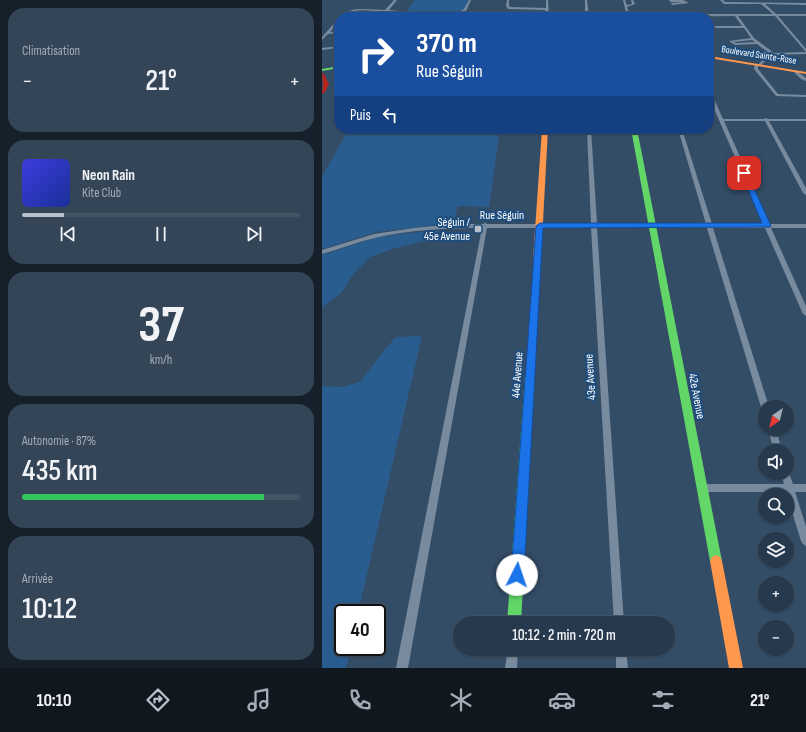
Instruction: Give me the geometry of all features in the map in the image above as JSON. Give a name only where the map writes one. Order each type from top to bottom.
[{"type":"main road","name":"Boulevard Sainte-Rose","points":[[714,58],[806,73]]},
{"type":"main road","points":[[322,92],[326,84],[322,72],[334,69]]},
{"type":"main road","name":"44e Avenue","points":[[514,616],[545,134]]},
{"type":"main road","name":"42e Avenue","points":[[635,134],[736,668]]},
{"type":"street","points":[[386,11],[396,0]]},
{"type":"street","points":[[461,12],[465,10],[470,0]]},
{"type":"street","points":[[508,0],[507,6],[509,8],[547,9],[547,0]]},
{"type":"street","points":[[586,0],[587,12]]},
{"type":"street","points":[[624,0],[628,12]]},
{"type":"street","points":[[626,6],[634,4],[632,0]]},
{"type":"street","points":[[721,0],[724,3],[806,4]]},
{"type":"street","points":[[758,0],[775,15],[806,52]]},
{"type":"street","points":[[671,2],[675,12]]},
{"type":"street","points":[[347,12],[352,10],[406,12]]},
{"type":"street","points":[[714,15],[806,15]]},
{"type":"street","points":[[736,15],[753,39],[773,54]]},
{"type":"street","points":[[322,39],[334,25]]},
{"type":"street","points":[[714,27],[744,27]]},
{"type":"street","points":[[327,33],[334,32]]},
{"type":"street","points":[[753,39],[731,40],[735,44],[757,43]]},
{"type":"street","points":[[322,49],[334,48]]},
{"type":"street","points":[[806,52],[773,54],[768,56],[758,65],[756,69],[777,95],[806,96]]},
{"type":"street","points":[[795,71],[806,80]]},
{"type":"street","points":[[714,104],[806,314]]},
{"type":"street","points":[[766,119],[806,192]]},
{"type":"street","points":[[721,120],[806,120]]},
{"type":"street","name":"43e Avenue","points":[[589,134],[619,616]]},
{"type":"street","points":[[681,134],[763,400]]},
{"type":"street","points":[[402,668],[485,225]]},
{"type":"street","name":"Rue Séguin","points":[[322,252],[374,236],[392,233],[434,228],[485,225],[806,226]]},
{"type":"street","points":[[787,480],[790,488]]},
{"type":"street","points":[[702,488],[758,488]]},
{"type":"street","points":[[794,488],[806,488]]},
{"type":"street","points":[[794,501],[806,541]]},
{"type":"street","points":[[511,668],[512,656]]},
{"type":"street","points":[[621,656],[622,668]]},
{"type":"shaded area","points":[[415,0],[470,0],[465,10],[461,12],[406,12]]},
{"type":"shaded area","points":[[346,134],[499,134],[489,207],[458,206],[453,223],[376,232],[322,249],[322,177]]},
{"type":"shaded area","points":[[439,230],[437,238],[395,248],[370,257],[354,273],[341,293],[322,307],[322,255],[375,238]]},
{"type":"shaded area","points":[[422,336],[360,604],[334,604],[334,656],[349,656],[346,668],[322,668],[322,386],[342,387],[360,382],[396,337]]},
{"type":"traffic: fast","points":[[322,70],[334,68]]},
{"type":"traffic: fast","points":[[635,134],[716,561]]},
{"type":"traffic: fast","points":[[514,616],[530,375]]},
{"type":"traffic: slow","points":[[714,58],[806,73]]},
{"type":"traffic: slow","points":[[537,259],[545,134]]},
{"type":"traffic: slow","points":[[716,561],[736,668]]},
{"type":"traffic: jam","points":[[322,74],[326,84],[322,92]]},
{"type":"traffic: jam","points":[[530,375],[537,259]]},
{"type":"place","name":"Séguin / 45e Avenue","points":[[478,229]]},
{"type":"route","points":[[517,575],[540,226],[767,226],[744,173]]}]
